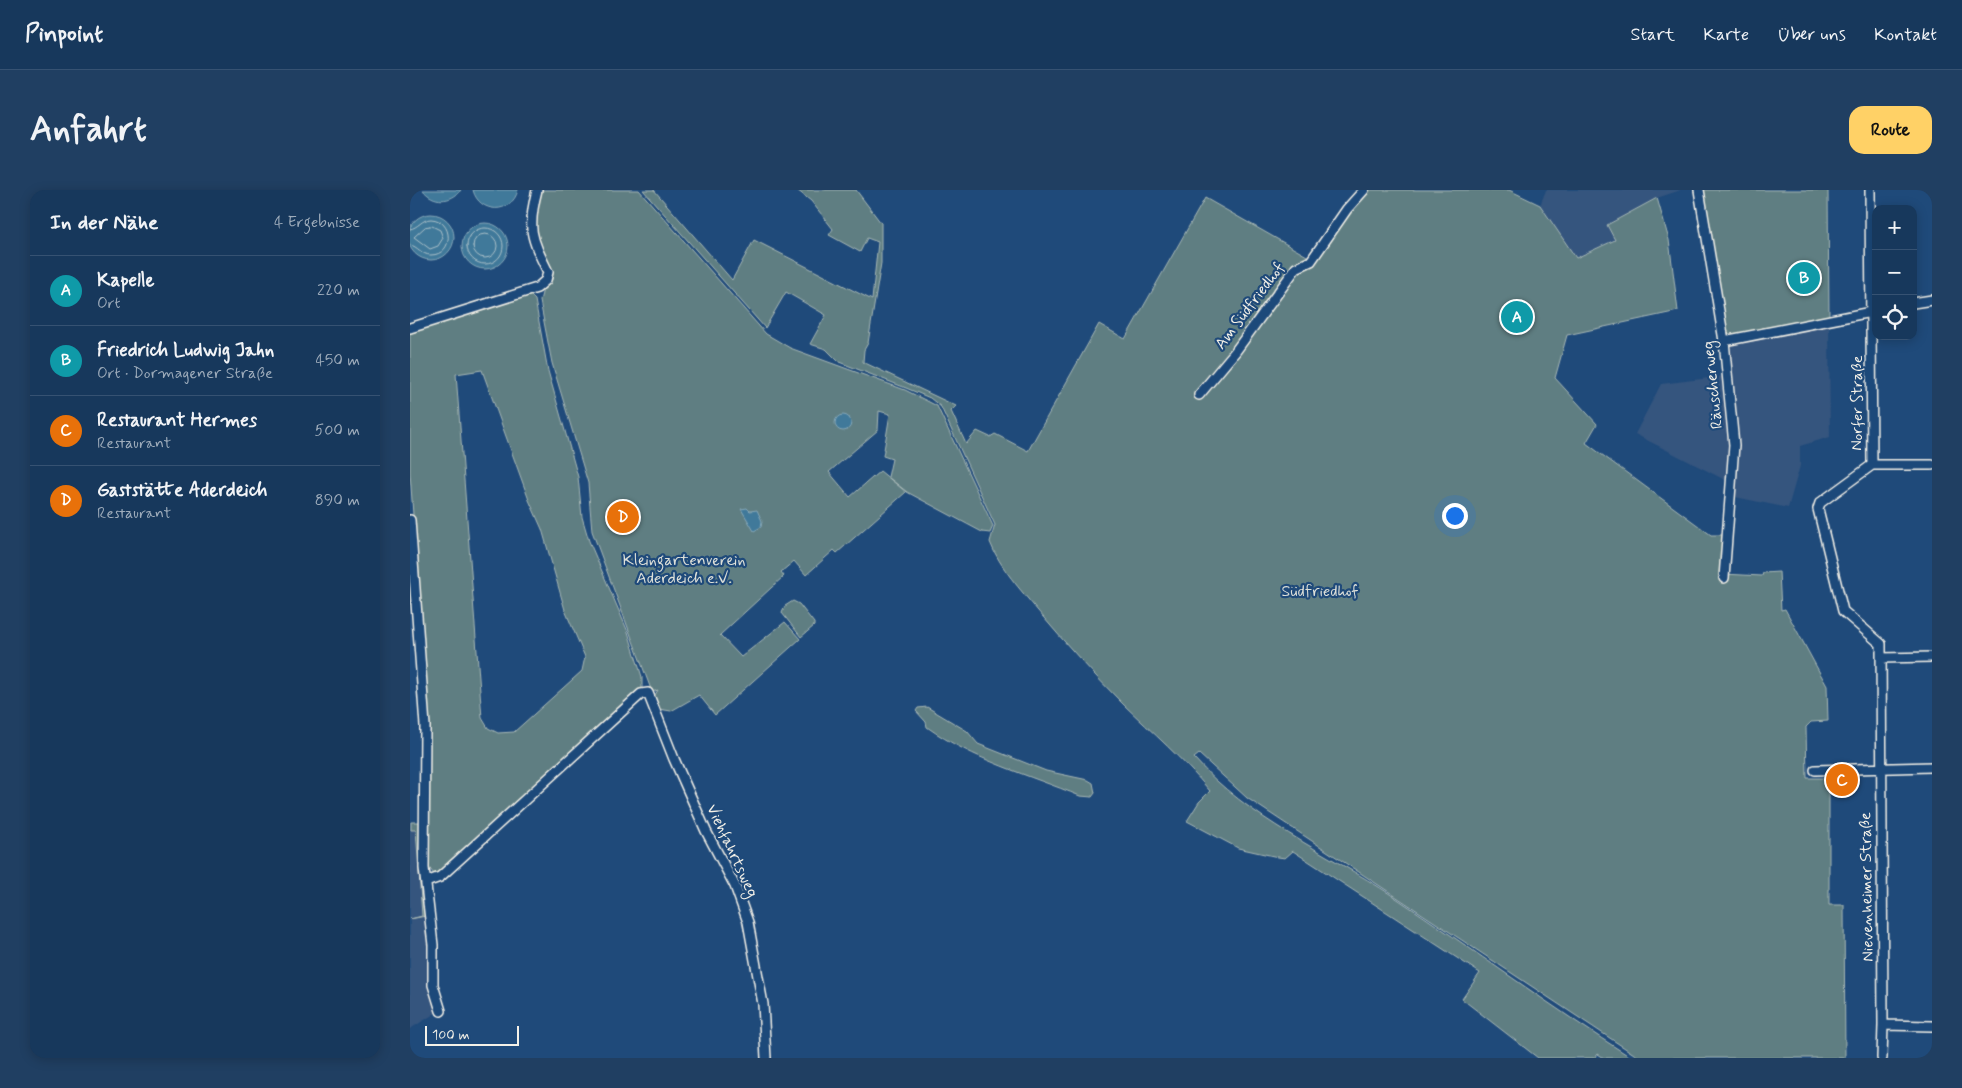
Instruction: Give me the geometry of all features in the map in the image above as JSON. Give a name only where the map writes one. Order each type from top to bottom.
[{"type":"street","points":[[410,328],[537,288],[543,284],[548,274],[531,231],[531,213],[537,190]]},
{"type":"street","name":"Am Südfriedhof","points":[[1199,395],[1235,352],[1296,268],[1307,264],[1314,257],[1342,216],[1364,190]]},
{"type":"street","name":"Räuscherweg","points":[[1699,190],[1724,341],[1734,445],[1724,578]]},
{"type":"street","name":"Norfer Straße","points":[[1870,190],[1873,295]]},
{"type":"street","points":[[1917,303],[1932,300]]},
{"type":"street","points":[[1724,341],[1872,311]]},
{"type":"street","name":"Norfer Straße","points":[[1872,465],[1874,340]]},
{"type":"street","points":[[1932,465],[1872,465],[1820,503],[1819,515],[1843,611],[1881,644],[1881,658],[1932,657]]},
{"type":"street","points":[[410,520],[425,726],[423,851],[433,945],[433,985],[441,1012]]},
{"type":"street","name":"Nievenheimer Straße","points":[[1881,658],[1882,1058]]},
{"type":"street","name":"Viehfahrtsweg","points":[[426,882],[440,878],[641,694],[648,693],[674,759],[706,831],[735,886],[748,922],[764,1004],[766,1058]]},
{"type":"street","points":[[1815,770],[1932,767]]},
{"type":"street","points":[[1883,1025],[1932,1026]]},
{"type":"shaded area","points":[[1546,190],[1681,190],[1657,198],[1607,225],[1616,239],[1576,258],[1540,205]]},
{"type":"shaded area","points":[[1829,322],[1830,437],[1800,446],[1800,466],[1788,508],[1735,497],[1729,482],[1635,434],[1661,384],[1725,376],[1729,342]]},
{"type":"shaded area","points":[[410,822],[420,822],[419,863],[426,916],[429,983],[439,1011],[410,1029]]},
{"type":"green space","name":"Kleingartenverein Aderdeich e.V.","points":[[540,190],[639,190],[766,334],[790,348],[905,390],[937,406],[993,526],[990,533],[982,532],[907,492],[888,477],[892,459],[883,456],[890,414],[879,411],[878,430],[829,472],[850,497],[880,471],[906,492],[837,553],[834,550],[806,575],[794,561],[781,572],[784,576],[720,635],[741,657],[785,622],[800,639],[715,715],[699,695],[671,711],[659,709],[652,700],[658,690],[652,692],[592,531],[588,483],[552,363],[540,301],[543,289],[552,280],[553,274],[533,228]]},
{"type":"green space","name":"Südfriedhof","points":[[643,190],[654,190],[732,280],[754,240],[872,300],[878,242],[867,238],[860,252],[829,235],[833,229],[811,201],[797,190],[856,190],[881,223],[881,263],[868,343],[864,350],[863,362],[956,406],[951,411],[966,444],[977,431],[990,437],[995,434],[1028,451],[1099,324],[1125,339],[1205,198],[1314,260],[1367,190],[1509,190],[1540,205],[1576,258],[1615,240],[1607,225],[1657,198],[1669,240],[1678,311],[1567,335],[1555,378],[1597,424],[1586,443],[1711,535],[1726,535],[1723,574],[1762,576],[1763,573],[1779,572],[1781,610],[1785,609],[1827,686],[1828,721],[1811,722],[1806,727],[1807,778],[1829,778],[1829,905],[1844,905],[1845,1058],[1640,1058],[1247,798],[1199,754],[1194,758],[1215,780],[1263,817],[1393,896],[1632,1058],[1604,1058],[1598,1054],[1595,1058],[1538,1058],[1462,999],[1480,973],[1293,851],[1285,858],[1238,848],[1187,821],[1199,802],[1210,791],[1179,757],[1090,670],[1005,570],[990,542],[995,525],[941,407],[930,398],[839,362],[826,349],[810,344],[826,315],[786,292],[765,328]]},
{"type":"green space","points":[[1704,190],[1828,190],[1829,319],[1727,337]]},
{"type":"green space","points":[[529,294],[535,300],[548,371],[578,477],[582,517],[589,541],[628,632],[642,677],[642,690],[437,874],[434,874],[426,864],[428,726],[410,472],[410,333],[421,327]],"holes":[[[482,370],[529,500],[542,529],[565,610],[585,657],[582,671],[514,732],[498,733],[488,728],[482,718],[456,374]]]},
{"type":"green space","points":[[793,601],[799,604],[814,623],[814,626],[801,637],[782,613],[785,606]]},
{"type":"green space","points":[[927,707],[967,731],[978,744],[1046,771],[1088,780],[1093,783],[1095,793],[1092,797],[1080,796],[963,749],[927,727],[926,722],[916,711],[918,708]]},
{"type":"green space","points":[[411,822],[420,822],[420,872],[426,916],[410,919],[422,916],[416,830],[411,830]]},
{"type":"water","points":[[423,190],[461,190],[452,197],[442,200],[432,197]]},
{"type":"water","points":[[473,190],[518,190],[515,198],[509,204],[496,208],[482,204],[476,198]]},
{"type":"water","points":[[431,214],[444,218],[450,224],[454,237],[450,250],[444,256],[431,260],[418,256],[412,250],[408,237],[412,224],[418,218]]},
{"type":"water","points":[[485,223],[498,227],[504,233],[508,246],[504,259],[498,265],[485,269],[472,265],[466,259],[462,246],[466,233],[472,227]]},
{"type":"water","points":[[843,415],[851,423],[843,431],[835,423]]},
{"type":"water","points":[[747,508],[750,511],[757,510],[762,521],[761,527],[754,531],[741,509]]},
{"type":"place","name":"Friedrich Ludwig Jahn","points":[[1804,278]]},
{"type":"place","name":"Kapelle","points":[[1517,317]]},
{"type":"place","name":"Gaststätte Aderdeich","points":[[623,517]]},
{"type":"place","name":"Restaurant Hermes","points":[[1842,780]]}]
